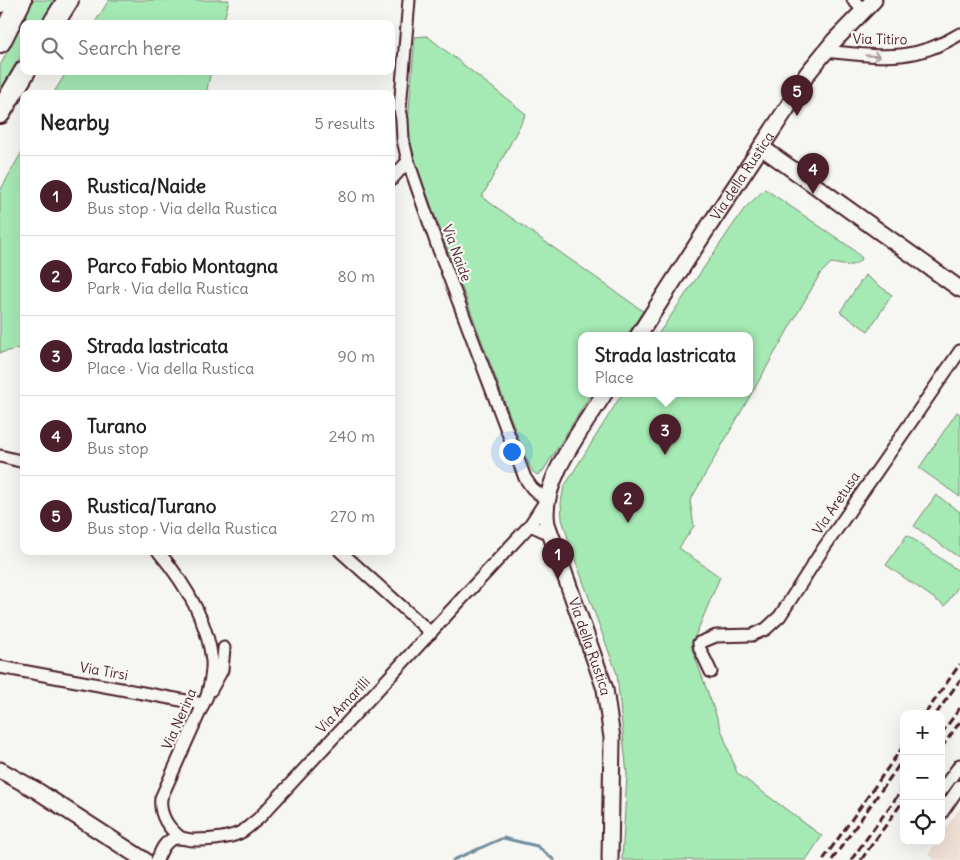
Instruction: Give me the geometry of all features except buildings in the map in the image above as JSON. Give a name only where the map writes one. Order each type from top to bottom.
[{"type":"highway","points":[[0,42],[21,0]]},
{"type":"highway","points":[[56,20],[68,0]]},
{"type":"highway","points":[[0,113],[23,75]]},
{"type":"street","name":"Via Naide","points":[[409,0],[400,109],[403,140],[408,161],[436,242],[525,478],[532,488],[546,500]]},
{"type":"street","name":"Via della Rustica","points":[[641,332],[789,105],[807,74],[864,3]]},
{"type":"street","name":"Via Titiro","points":[[824,51],[881,56],[914,54],[938,46],[960,34]]},
{"type":"street","points":[[761,147],[960,289]]},
{"type":"street","points":[[395,176],[408,161]]},
{"type":"street","name":"Via Aretusa","points":[[711,672],[700,650],[699,642],[716,636],[752,635],[766,629],[780,616],[831,536],[960,351]]},
{"type":"street","name":"Via della Rustica","points":[[602,397],[560,465],[550,485],[546,500],[546,517],[550,534],[605,689],[612,738],[610,860]]},
{"type":"street","points":[[0,456],[20,461]]},
{"type":"street","name":"Via Amarilli","points":[[163,846],[172,839],[209,839],[236,834],[242,832],[253,823],[280,797],[322,749],[530,526],[546,500]]},
{"type":"street","points":[[530,526],[550,534]]},
{"type":"street","name":"Via Nerina","points":[[161,555],[194,604],[212,662],[211,680],[205,700],[161,798],[166,833],[163,846]]},
{"type":"street","points":[[344,555],[432,633]]},
{"type":"street","points":[[205,700],[216,684],[222,670],[224,648]]},
{"type":"street","name":"Via Tirsi","points":[[0,667],[205,700]]},
{"type":"street","points":[[945,786],[960,766]]},
{"type":"street","points":[[0,770],[36,790],[144,860]]},
{"type":"street","points":[[945,808],[960,786]]},
{"type":"street","points":[[164,818],[172,830],[181,838]]},
{"type":"street","points":[[157,860],[163,846]]},
{"type":"shaded area","points":[[960,808],[960,860],[935,860],[928,855],[934,845],[945,845],[945,829]]},
{"type":"green space","points":[[33,0],[55,0],[42,20],[23,20]]},
{"type":"green space","points":[[109,0],[229,0],[224,20],[96,20]]},
{"type":"green space","points":[[20,26],[20,57],[0,92],[0,66]]},
{"type":"green space","points":[[427,36],[526,114],[482,197],[643,311],[630,332],[578,332],[578,397],[589,397],[543,471],[537,475],[532,471],[525,456],[419,173],[408,134],[415,37]]},
{"type":"green space","points":[[65,75],[210,75],[207,90],[55,90]]},
{"type":"green space","points":[[20,155],[20,348],[0,353],[0,191]]},
{"type":"green space","points":[[765,189],[850,247],[862,258],[852,265],[831,263],[820,274],[753,391],[753,332],[660,332],[744,209]]},
{"type":"green space","points":[[865,275],[892,295],[868,331],[840,312]]},
{"type":"green space","points":[[620,397],[750,397],[690,501],[694,526],[679,548],[720,577],[691,646],[737,773],[822,836],[806,860],[622,860],[627,775],[617,674],[562,519],[561,502],[564,487]]},
{"type":"green space","points":[[957,412],[960,414],[960,497],[919,468]]},
{"type":"green space","points":[[936,495],[960,512],[960,558],[914,526]]},
{"type":"green space","points":[[907,535],[960,572],[960,584],[945,606],[886,565]]},
{"type":"waterway","points":[[453,860],[503,838],[537,846],[554,860]]},
{"type":"railway","points":[[928,710],[960,664]]},
{"type":"railway","points":[[939,710],[960,680]]},
{"type":"railway","points":[[945,729],[960,708]]},
{"type":"railway","points":[[945,743],[960,722]]},
{"type":"railway","points":[[823,860],[900,751]]},
{"type":"railway","points":[[832,860],[900,764]]},
{"type":"railway","points":[[851,860],[900,793]]},
{"type":"railway","points":[[861,860],[900,806]]},
{"type":"place","name":"Rustica/Turano","points":[[797,116]]},
{"type":"place","name":"Turano","points":[[813,194]]},
{"type":"place","name":"Strada lastricata","points":[[665,455]]},
{"type":"place","name":"Parco Fabio Montagna","points":[[628,523]]},
{"type":"place","name":"Rustica/Naide","points":[[558,579]]}]
